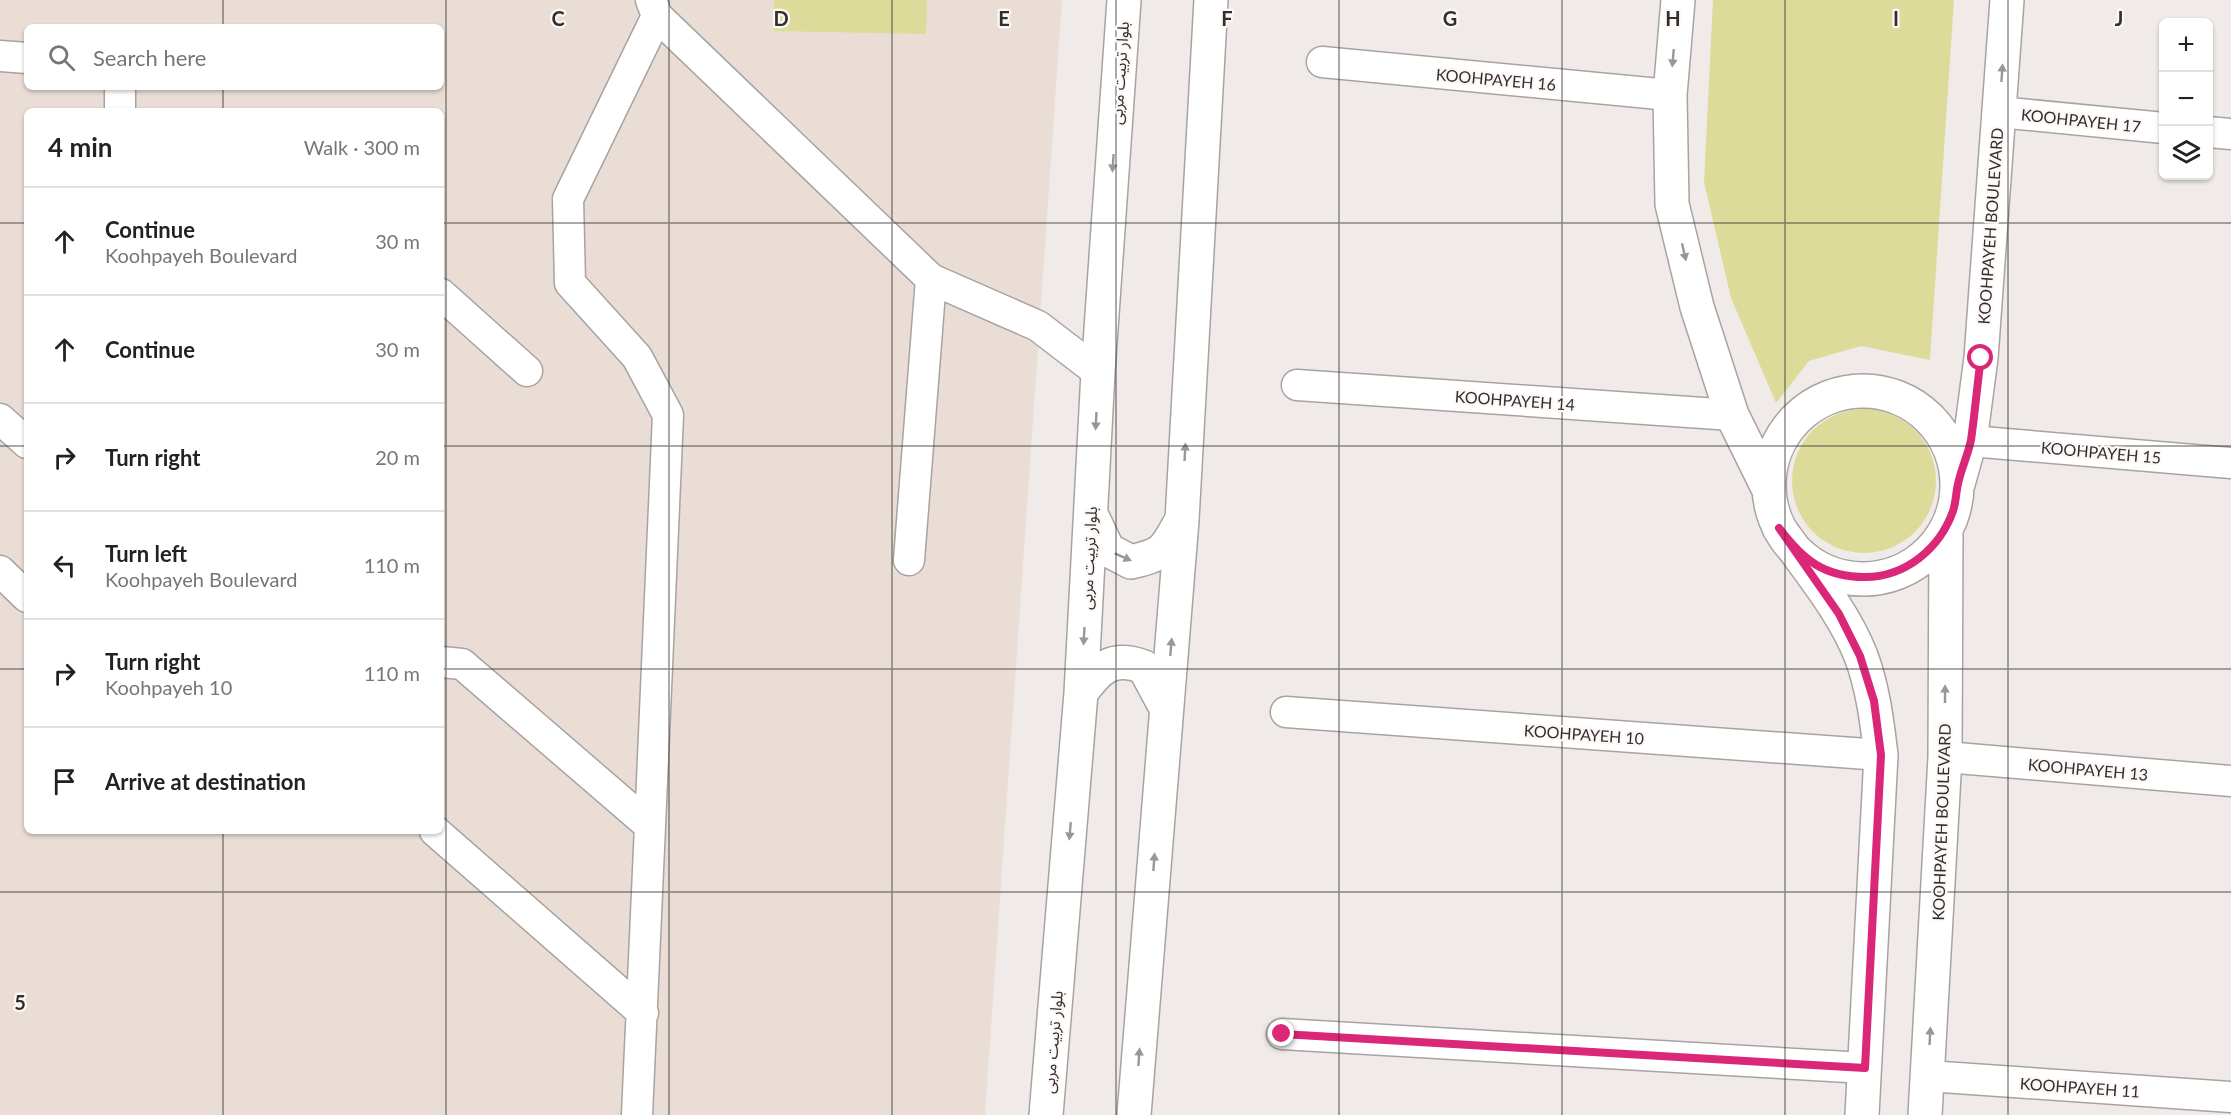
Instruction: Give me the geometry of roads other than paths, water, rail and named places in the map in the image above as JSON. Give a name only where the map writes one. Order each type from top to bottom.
[{"type":"main road","name":"بلوار تربیت مربی","points":[[1046,1115],[1081,693],[1098,372],[1124,0]]},
{"type":"main road","points":[[1134,1115],[1182,520],[1211,0]]},
{"type":"main road","points":[[1678,0],[1670,95],[1672,204],[1697,307],[1732,415],[1768,488],[1779,528],[1839,614],[1860,656],[1874,701],[1881,755],[1862,1115]]},
{"type":"main road","name":"KOOHPAYEH BOULEVARD","points":[[1957,485],[1970,441],[1981,358],[2007,0]]},
{"type":"main road","points":[[1768,488],[1772,458],[1785,431],[1806,410],[1832,396],[1861,391],[1891,394],[1918,408],[1939,429],[1953,456],[1957,485],[1954,508],[1946,529],[1929,552],[1905,569],[1877,577],[1848,577],[1820,568],[1796,551],[1779,528]]},
{"type":"main road","points":[[1091,512],[1108,550],[1131,562],[1157,555],[1169,542],[1182,520]]},
{"type":"main road","name":"KOOHPAYEH BOULEVARD","points":[[1925,1115],[1945,757],[1946,529]]},
{"type":"main road","points":[[1081,693],[1093,676],[1108,665],[1128,661],[1144,667],[1166,708]]},
{"type":"street","points":[[637,1115],[668,415],[636,357],[570,283],[568,199],[654,8],[931,279],[1038,326],[1098,372]]},
{"type":"street","points":[[0,56],[24,58]]},
{"type":"street","name":"KOOHPAYEH 16","points":[[1322,62],[1670,95]]},
{"type":"street","points":[[120,90],[120,108]]},
{"type":"street","name":"KOOHPAYEH 17","points":[[1999,112],[2159,128]]},
{"type":"street","points":[[2213,132],[2231,134]]},
{"type":"street","points":[[909,560],[931,279]]},
{"type":"street","points":[[444,297],[527,371]]},
{"type":"street","name":"KOOHPAYEH 14","points":[[1297,385],[1732,415]]},
{"type":"street","points":[[0,419],[24,440]]},
{"type":"street","name":"KOOHPAYEH 15","points":[[1970,441],[2231,462]]},
{"type":"street","points":[[0,571],[24,594]]},
{"type":"street","points":[[444,662],[462,663],[650,826]]},
{"type":"street","name":"KOOHPAYEH 10","points":[[1286,712],[1881,755]]},
{"type":"street","name":"KOOHPAYEH 13","points":[[1945,757],[2231,781]]},
{"type":"street","points":[[438,834],[643,1014]]},
{"type":"street","points":[[1282,1034],[1865,1068]]},
{"type":"street","name":"KOOHPAYEH 11","points":[[1928,1076],[2231,1097]]}]
